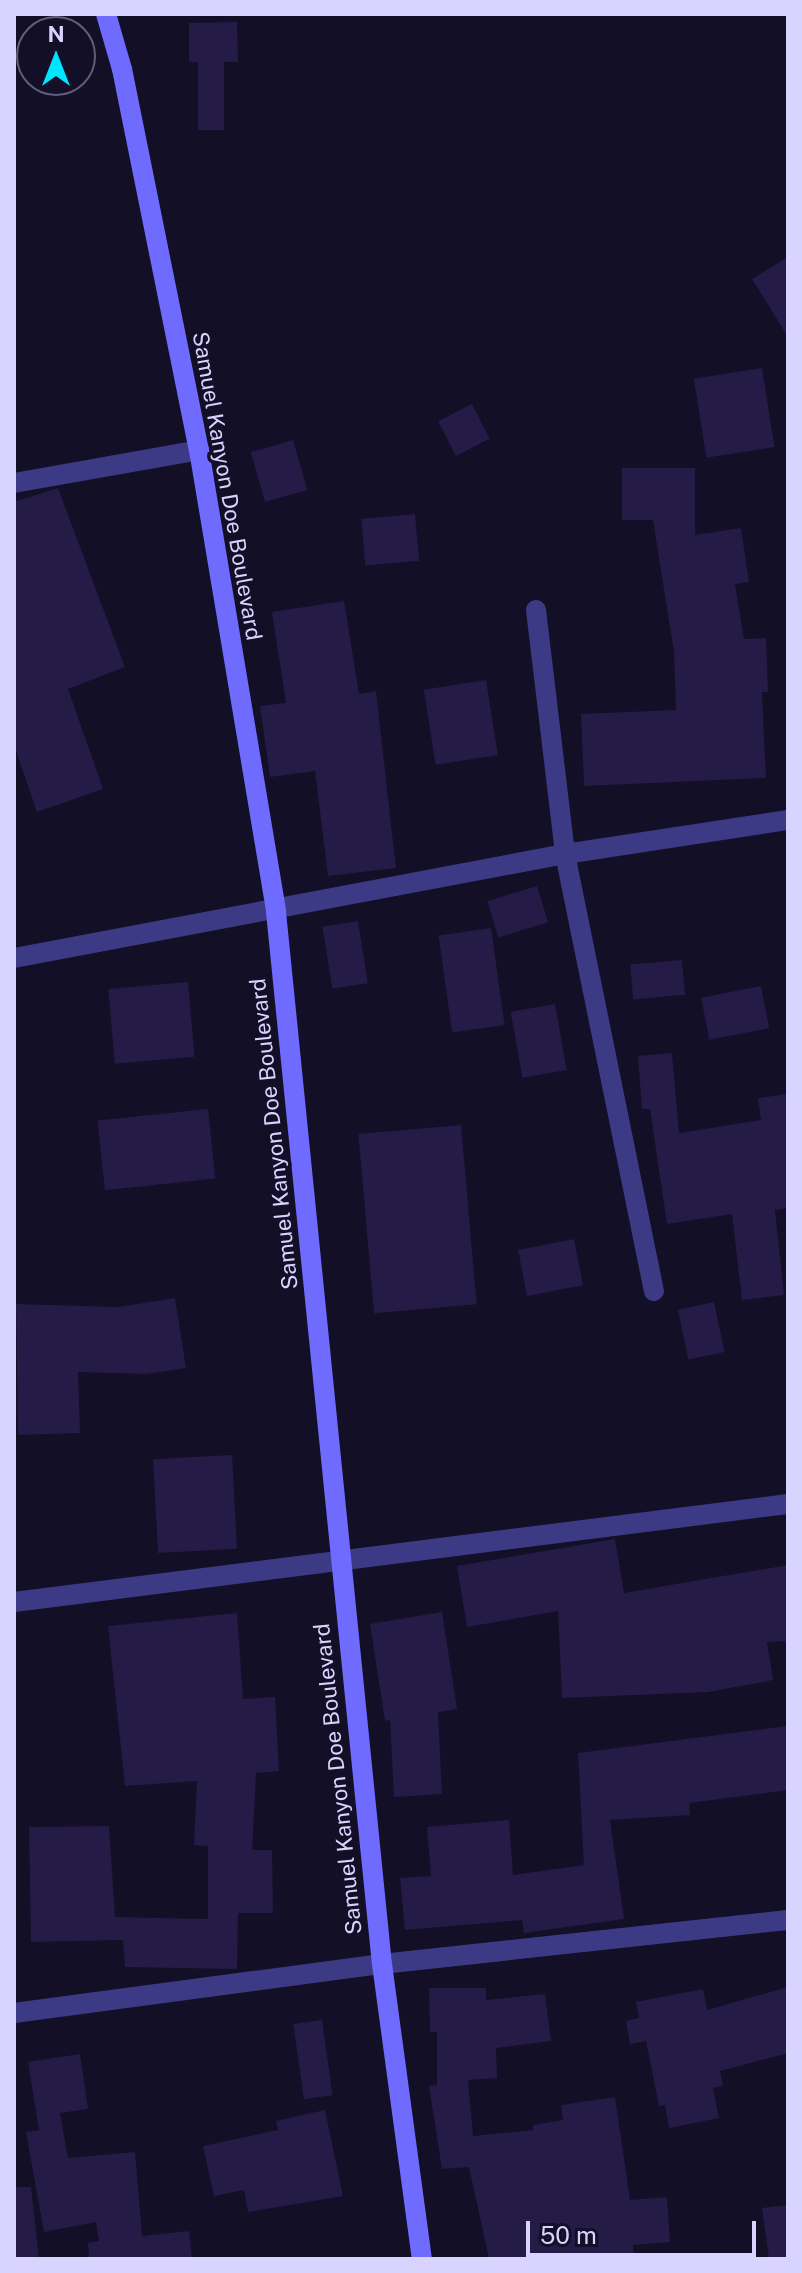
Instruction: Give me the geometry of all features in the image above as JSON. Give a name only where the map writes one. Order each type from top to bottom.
[{"type":"street","name":"Samuel Kanyon Doe Boulevard","points":[[106,14],[122,69],[199,450],[276,912],[382,1964],[422,2259]]},
{"type":"street","points":[[14,483],[199,450]]},
{"type":"street","points":[[536,610],[565,854],[654,1291]]},
{"type":"street","points":[[14,958],[276,912],[565,854],[788,820]]},
{"type":"street","points":[[14,1602],[340,1557],[788,1504]]},
{"type":"street","points":[[14,2013],[382,1964],[788,1920]]},
{"type":"building","points":[[237,22],[238,62],[224,62],[224,130],[198,130],[198,62],[189,62],[189,23]]},
{"type":"building","points":[[788,257],[788,337],[752,279]]},
{"type":"building","points":[[762,368],[775,447],[706,458],[694,379]]},
{"type":"building","points":[[472,404],[490,439],[456,456],[438,421]]},
{"type":"building","points":[[293,440],[307,490],[265,502],[251,452]]},
{"type":"building","points":[[622,468],[695,468],[695,535],[741,528],[749,582],[735,584],[744,639],[766,638],[768,692],[762,692],[766,778],[584,786],[581,714],[676,710],[674,652],[653,520],[622,520]]},
{"type":"building","points":[[58,488],[125,667],[68,689],[103,789],[37,812],[14,745],[14,502]]},
{"type":"building","points":[[415,514],[419,561],[365,566],[361,519]]},
{"type":"building","points":[[344,601],[359,694],[376,691],[396,868],[328,876],[315,771],[270,777],[260,706],[286,703],[272,612]]},
{"type":"building","points":[[486,680],[498,755],[436,765],[424,690]]},
{"type":"building","points":[[537,886],[548,922],[498,938],[487,901]]},
{"type":"building","points":[[358,921],[368,983],[332,989],[322,927]]},
{"type":"building","points":[[491,928],[505,1025],[452,1032],[439,935]]},
{"type":"building","points":[[682,960],[685,995],[633,999],[630,965]]},
{"type":"building","points":[[188,982],[195,1057],[115,1064],[108,989]]},
{"type":"building","points":[[761,986],[769,1028],[709,1040],[701,998]]},
{"type":"building","points":[[555,1004],[567,1070],[522,1078],[511,1012]]},
{"type":"building","points":[[672,1053],[679,1133],[761,1120],[758,1098],[788,1094],[788,1208],[775,1210],[784,1295],[742,1300],[732,1214],[667,1224],[650,1109],[642,1109],[638,1056]]},
{"type":"building","points":[[208,1109],[215,1179],[105,1190],[98,1121]]},
{"type":"building","points":[[461,1125],[477,1304],[374,1313],[358,1134]]},
{"type":"building","points":[[574,1239],[583,1285],[527,1296],[518,1250]]},
{"type":"building","points":[[175,1298],[186,1368],[146,1374],[78,1372],[80,1433],[18,1435],[16,1304],[118,1307]]},
{"type":"building","points":[[714,1302],[725,1352],[688,1360],[678,1310]]},
{"type":"building","points":[[232,1455],[237,1549],[158,1553],[153,1459]]},
{"type":"building","points":[[615,1539],[624,1593],[788,1565],[788,1641],[767,1642],[773,1680],[708,1692],[562,1698],[558,1611],[467,1627],[457,1566]]},
{"type":"building","points":[[442,1612],[457,1709],[438,1712],[442,1794],[394,1797],[390,1720],[385,1721],[370,1624]]},
{"type":"building","points":[[237,1613],[243,1699],[275,1697],[279,1771],[256,1773],[252,1850],[272,1850],[273,1913],[238,1913],[237,1969],[125,1967],[123,1940],[31,1942],[29,1827],[109,1826],[115,1917],[208,1919],[208,1846],[194,1845],[197,1781],[125,1786],[108,1626]]},
{"type":"building","points":[[788,1726],[788,1790],[689,1803],[690,1815],[610,1820],[624,1919],[524,1933],[522,1920],[405,1930],[400,1878],[431,1876],[427,1827],[509,1820],[513,1875],[584,1865],[578,1753]]},
{"type":"building","points":[[788,1987],[788,2053],[720,2071],[723,2086],[713,2088],[719,2118],[669,2128],[665,2105],[659,2106],[646,2041],[630,2044],[626,2021],[639,2018],[636,2002],[703,1989],[707,2010]]},
{"type":"building","points":[[429,1988],[486,1988],[486,2000],[545,1994],[551,2041],[496,2048],[497,2078],[468,2080],[473,2136],[533,2130],[533,2125],[563,2120],[561,2105],[615,2097],[630,2200],[667,2197],[670,2242],[633,2245],[634,2259],[489,2259],[469,2167],[442,2169],[429,2086],[437,2085],[437,2032],[430,2032]]},
{"type":"building","points":[[322,2020],[333,2095],[304,2099],[293,2024]]},
{"type":"building","points":[[80,2054],[88,2109],[60,2113],[68,2158],[135,2152],[142,2236],[189,2231],[192,2259],[89,2259],[88,2243],[99,2241],[96,2222],[44,2232],[26,2132],[39,2130],[28,2062]]},
{"type":"building","points":[[325,2110],[343,2196],[248,2212],[244,2190],[214,2196],[203,2146],[278,2130],[276,2121]]},
{"type":"building","points":[[14,2187],[31,2187],[39,2259],[14,2259]]},
{"type":"building","points":[[788,2205],[788,2259],[769,2259],[762,2208]]}]
